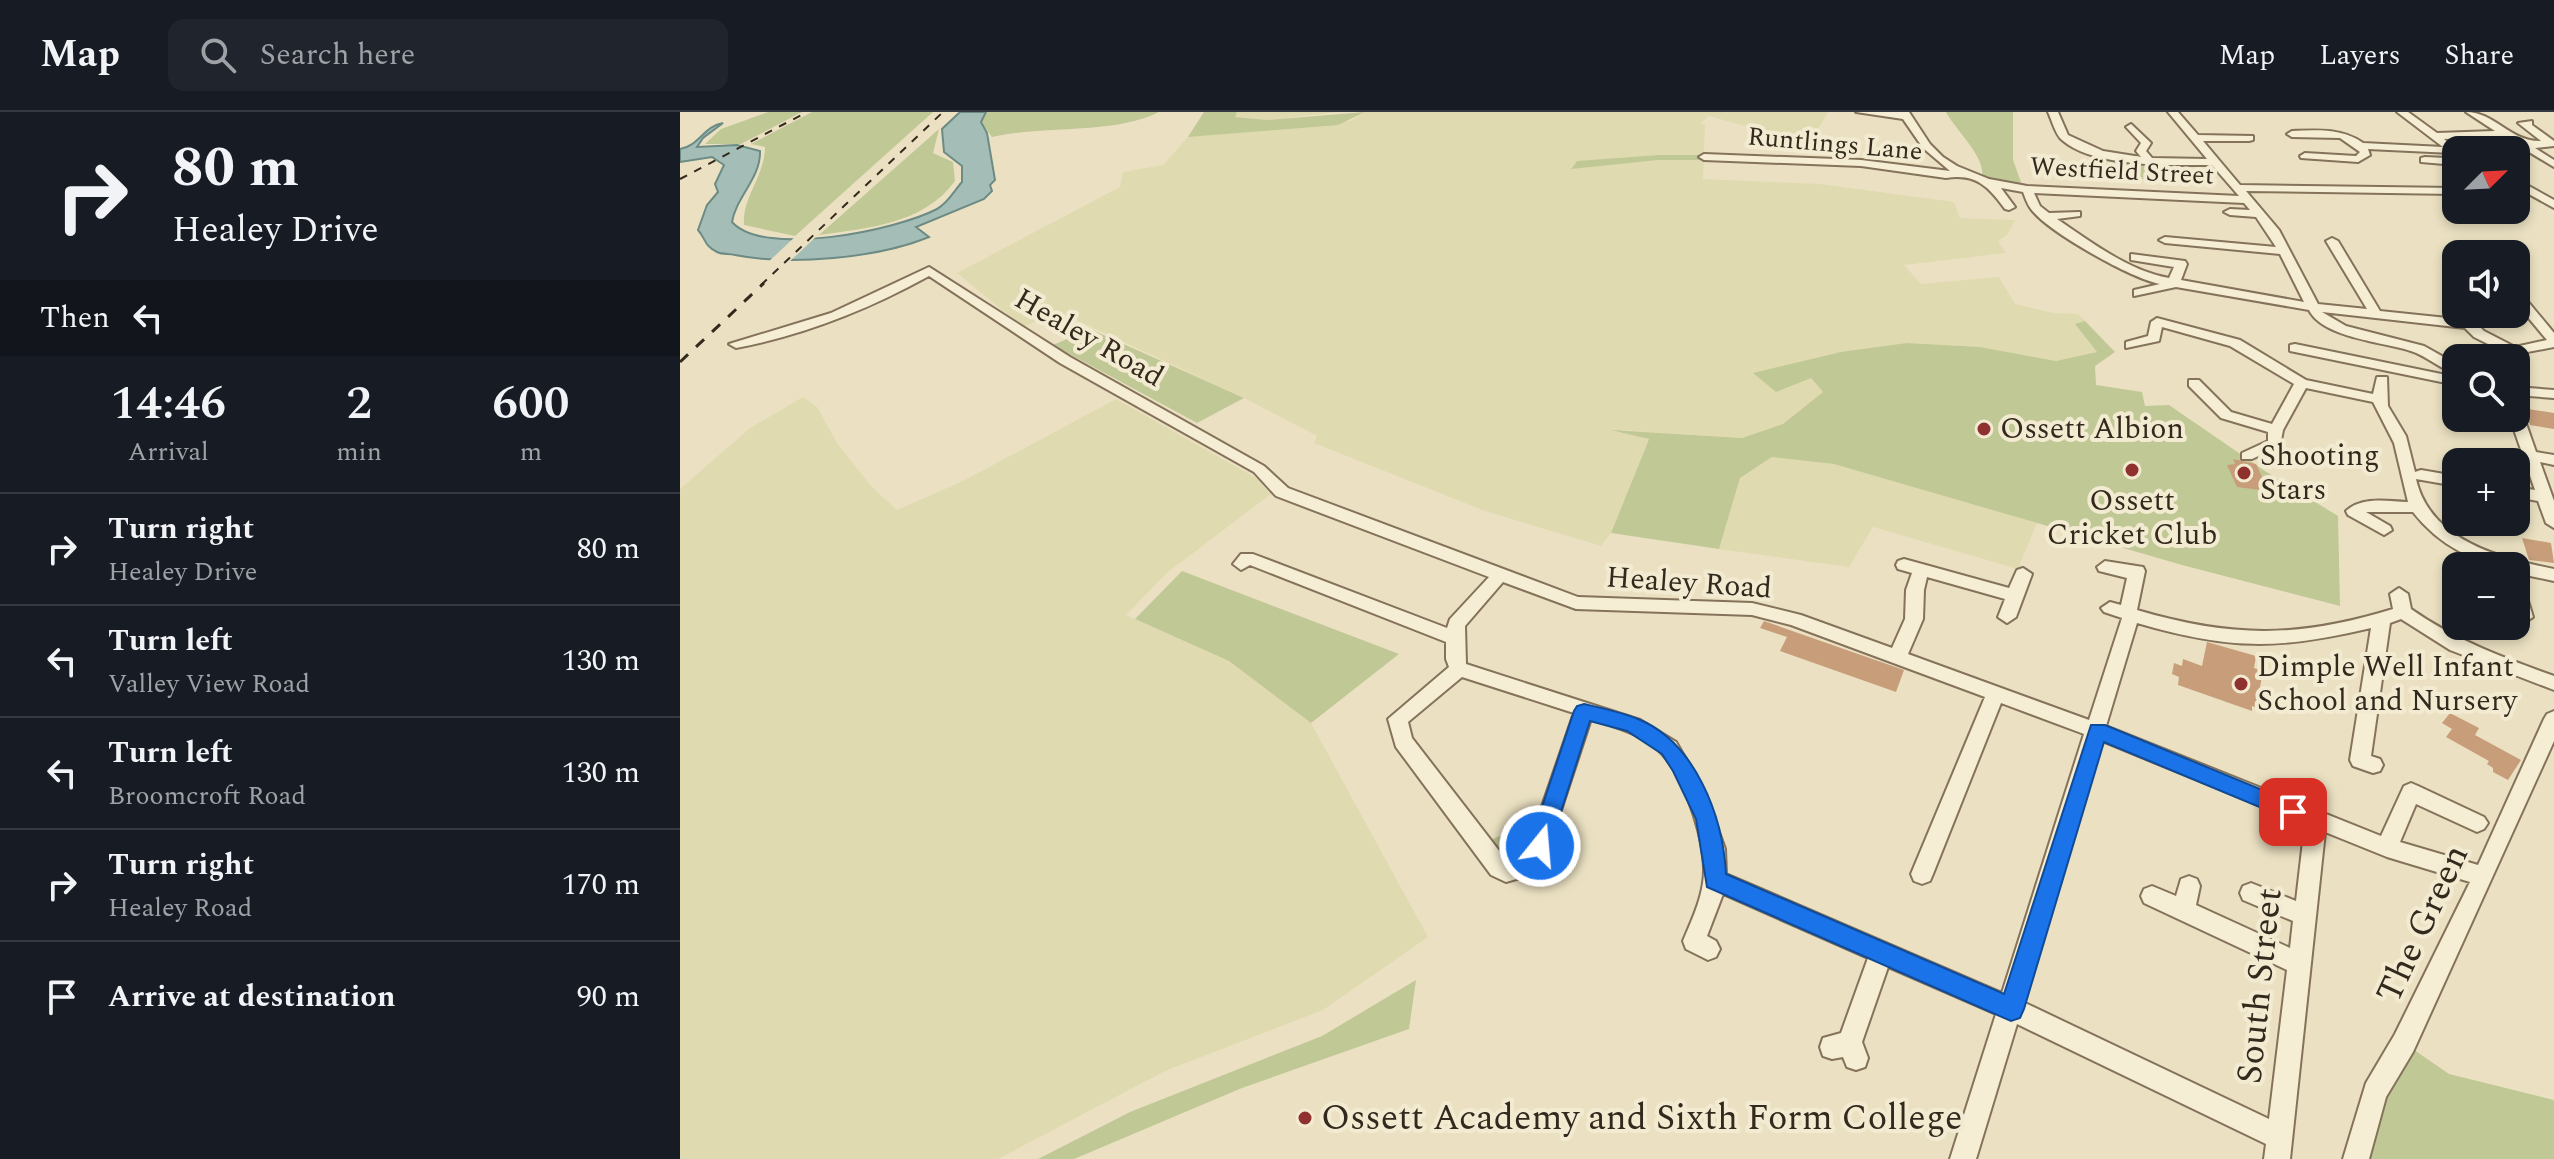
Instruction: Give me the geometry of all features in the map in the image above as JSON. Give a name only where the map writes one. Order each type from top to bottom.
[{"type":"street","points":[[1861,112],[1905,115],[1931,154],[1962,172]]},
{"type":"street","points":[[2173,112],[2261,214],[2285,251],[2311,307],[2330,324],[2419,349],[2442,362]]},
{"type":"street","points":[[2402,112],[2442,141]]},
{"type":"street","points":[[2471,112],[2508,136]]},
{"type":"street","points":[[2058,122],[2064,137],[2081,147],[2118,158],[2150,162],[2217,162]]},
{"type":"street","points":[[2529,123],[2523,123],[2551,144],[2530,145]]},
{"type":"street","points":[[2131,127],[2146,143],[2141,151],[2150,162]]},
{"type":"street","points":[[2297,133],[2340,135],[2362,146],[2366,153],[2362,158],[2305,156]]},
{"type":"street","points":[[2435,136],[2505,134]]},
{"type":"street","points":[[2196,138],[2249,139]]},
{"type":"street","points":[[2362,146],[2392,142],[2442,149]]},
{"type":"street","points":[[2417,148],[2431,160]]},
{"type":"street","points":[[2530,149],[2554,164]]},
{"type":"street","name":"Runtlings Lane","points":[[1704,157],[1848,162],[1946,175],[1962,172]]},
{"type":"street","points":[[2409,160],[2442,161]]},
{"type":"street","name":"Westfield Street","points":[[1962,172],[1993,184],[2027,189],[2249,200]]},
{"type":"street","points":[[1993,184],[2009,207]]},
{"type":"street","points":[[2239,188],[2442,191]]},
{"type":"street","points":[[2027,189],[2035,207],[2046,217],[2118,263],[2173,284],[2377,316],[2442,313]]},
{"type":"street","points":[[2530,190],[2554,205]]},
{"type":"street","points":[[2230,212],[2261,214]]},
{"type":"street","points":[[2046,217],[2076,214]]},
{"type":"street","points":[[2165,240],[2285,251]]},
{"type":"street","points":[[2332,241],[2377,316]]},
{"type":"street","points":[[2135,257],[2181,264],[2173,284]]},
{"type":"street","name":"Healey Road","points":[[736,344],[794,332],[869,302],[929,271],[1065,360],[1259,469],[1282,492],[1576,603],[1752,609],[1795,620],[2098,731],[2316,822],[2387,848],[2484,876]]},
{"type":"street","points":[[2138,293],[2173,284]]},
{"type":"street","points":[[2530,312],[2554,342],[2530,348]]},
{"type":"street","points":[[2151,354],[2134,345],[2154,338],[2157,322],[2235,343],[2302,383],[2378,399]]},
{"type":"street","points":[[2473,328],[2494,344]]},
{"type":"street","points":[[2295,348],[2442,379]]},
{"type":"street","points":[[2382,380],[2378,399],[2398,431],[2417,507],[2453,538],[2482,552]]},
{"type":"street","points":[[2247,456],[2275,443],[2276,430],[2302,383]]},
{"type":"street","points":[[2204,390],[2226,415],[2276,430]]},
{"type":"street","points":[[2530,392],[2554,394]]},
{"type":"street","points":[[2530,455],[2554,460]]},
{"type":"street","points":[[2530,455],[2551,512]]},
{"type":"street","points":[[2421,475],[2442,479]]},
{"type":"street","points":[[2530,500],[2551,512]]},
{"type":"street","points":[[2384,530],[2354,511],[2365,506],[2417,507]]},
{"type":"street","points":[[1241,564],[1247,558],[1453,637]]},
{"type":"street","points":[[1963,1159],[2098,731],[2123,614],[2136,573],[2105,567]]},
{"type":"street","points":[[1897,658],[1914,619],[1913,568],[2015,596]]},
{"type":"street","points":[[2530,570],[2554,575]]},
{"type":"street","points":[[2007,617],[2023,574]]},
{"type":"street","points":[[1459,669],[1453,637],[1456,624],[1500,575]]},
{"type":"street","points":[[2123,614],[2200,633],[2248,639],[2381,620],[2401,603],[2449,641],[2554,683]]},
{"type":"street","points":[[2373,765],[2360,760],[2381,620]]},
{"type":"street","points":[[1459,669],[1398,719],[1398,727],[1403,741],[1499,868],[1506,872],[1526,867],[1535,858],[1584,711]]},
{"type":"street","points":[[1459,669],[1633,725],[1669,748],[1706,819],[1714,849],[1715,880],[1708,908],[1694,941],[1708,949]]},
{"type":"street","points":[[1922,874],[1995,695]]},
{"type":"street","name":"The Green","points":[[2356,1159],[2375,1092],[2404,1043],[2553,727]]},
{"type":"street","points":[[2387,848],[2411,792],[2477,823]]},
{"type":"street","name":"South Street","points":[[2278,1148],[2316,822]]},
{"type":"street","points":[[1715,880],[1881,955],[2011,1009],[2278,1148]]},
{"type":"street","points":[[2184,911],[2189,886]]},
{"type":"street","points":[[2251,893],[2304,915]]},
{"type":"street","points":[[2152,896],[2298,963]]},
{"type":"street","points":[[1846,1050],[1881,955]]},
{"type":"shaded area","points":[[1237,112],[1338,112],[1267,120],[1234,117]]},
{"type":"shaded area","points":[[1365,112],[1828,112],[1818,129],[1801,142],[1709,116],[1700,124],[1705,125],[1704,155],[1577,161],[1571,168],[1658,160],[1704,160],[1703,179],[1820,184],[1954,202],[1960,218],[2015,220],[2008,234],[1998,241],[2006,253],[1904,265],[1921,284],[1999,277],[2015,304],[2053,313],[2078,314],[2085,321],[2076,325],[2097,352],[2056,361],[1980,347],[1907,343],[1811,378],[1823,392],[1783,424],[1742,438],[1618,430],[1649,438],[1611,533],[1601,546],[1485,511],[1314,443],[1317,436],[1244,398],[1059,312],[1023,327],[957,273],[1120,187],[1123,172],[1163,165],[1188,137],[1350,121]]},
{"type":"shaded area","points":[[803,397],[817,407],[837,443],[871,486],[897,510],[965,480],[1116,399],[1258,479],[1271,494],[1168,572],[1126,615],[1229,661],[1311,723],[1428,937],[1323,1010],[1165,1071],[998,1159],[680,1159],[680,489],[750,428]]},
{"type":"shaded area","points":[[1772,457],[1834,464],[2038,521],[2018,569],[1873,527],[1849,567],[1719,549],[1740,478]]},
{"type":"green space","points":[[768,112],[802,112],[741,144],[705,144],[721,129]]},
{"type":"green space","points":[[812,112],[933,112],[795,236],[744,225],[746,205],[764,158],[765,147],[751,144]]},
{"type":"green space","points":[[986,112],[1159,112],[1121,124],[992,137],[981,122]]},
{"type":"green space","points":[[1204,112],[1237,112],[1235,117],[1267,120],[1365,112],[1338,125],[1188,137]]},
{"type":"green space","points":[[1946,112],[2013,112],[2013,160],[2022,185],[1982,177],[1975,153]]},
{"type":"green space","points":[[939,129],[933,153],[953,162],[955,181],[942,195],[928,207],[894,222],[819,235]]},
{"type":"green space","points":[[1704,155],[1704,160],[1658,160],[1571,169],[1577,161]]},
{"type":"green space","points":[[2132,160],[2156,162],[2168,181],[2079,175],[2074,163],[2133,164]]},
{"type":"green space","points":[[2085,321],[2115,352],[2095,366],[2096,385],[2142,392],[2145,406],[2169,405],[2265,471],[2338,516],[2340,606],[2182,565],[1834,464],[1772,457],[1740,478],[1719,549],[1611,533],[1649,439],[1611,430],[1742,438],[1783,424],[1823,392],[1811,378],[1776,392],[1753,373],[1841,352],[1907,343],[1980,347],[2056,361],[2097,352],[2075,324]]},
{"type":"green space","points":[[1090,329],[1244,398],[1197,423],[1053,345]]},
{"type":"green space","points":[[1182,571],[1399,654],[1311,723],[1229,661],[1135,619]]},
{"type":"green space","points":[[1520,828],[1543,829],[1515,871],[1480,844]]},
{"type":"green space","points":[[1416,980],[1409,1029],[1242,1088],[1074,1159],[1038,1159],[1130,1112],[1322,1036]]},
{"type":"green space","points":[[2404,1043],[2449,1074],[2554,1100],[2554,1159],[2356,1159]]},
{"type":"water","points":[[960,112],[986,112],[981,122],[987,133],[995,180],[990,185],[992,191],[984,199],[916,227],[929,237],[860,255],[781,260],[719,253],[710,247],[698,230],[707,205],[718,192],[715,184],[724,165],[712,157],[680,162],[680,149],[692,144],[716,125],[723,123],[703,138],[697,147],[737,145],[760,151],[757,170],[732,222],[748,233],[800,239],[832,237],[893,225],[941,206],[962,182],[962,166],[944,152],[942,129]]},
{"type":"pier","points":[[819,234],[787,264],[765,265],[797,235]]},
{"type":"building","points":[[2530,409],[2554,413],[2554,429],[2530,425]]},
{"type":"building","points":[[2233,459],[2256,464],[2265,483],[2258,486],[2260,490],[2237,487],[2227,465],[2235,464]]},
{"type":"building","points":[[2522,538],[2551,543],[2554,563],[2530,560],[2530,552],[2526,552]]},
{"type":"building","points":[[1764,621],[1904,670],[1896,692],[1780,651],[1787,637],[1760,628]]},
{"type":"building","points":[[2207,642],[2256,656],[2254,668],[2263,671],[2258,698],[2267,700],[2265,710],[2252,706],[2252,711],[2178,685],[2179,677],[2172,674],[2174,663],[2182,666],[2183,659],[2202,666]]},
{"type":"building","points":[[2450,713],[2479,728],[2475,735],[2521,760],[2508,780],[2493,772],[2487,764],[2489,761],[2446,737],[2452,729],[2442,723]]},
{"type":"railway","points":[[680,179],[807,112]]},
{"type":"railway","points":[[761,285],[943,112]]},
{"type":"railway","points":[[680,362],[764,283]]},
{"type":"place","name":"Ossett Albion","points":[[1984,429]]},
{"type":"place","name":"Ossett Cricket Club","points":[[2132,470]]},
{"type":"place","name":"Shooting Stars","points":[[2244,473]]},
{"type":"place","name":"Dimple Well Infant School and Nursery","points":[[2241,684]]},
{"type":"place","name":"Ossett Academy and Sixth Form College","points":[[1305,1118]]},
{"type":"route","points":[[1540,846],[1584,711],[1610,717],[1652,735],[1669,748],[1681,766],[1706,819],[1714,849],[1715,880],[1881,955],[2011,1009],[2098,731],[2293,812]]}]
